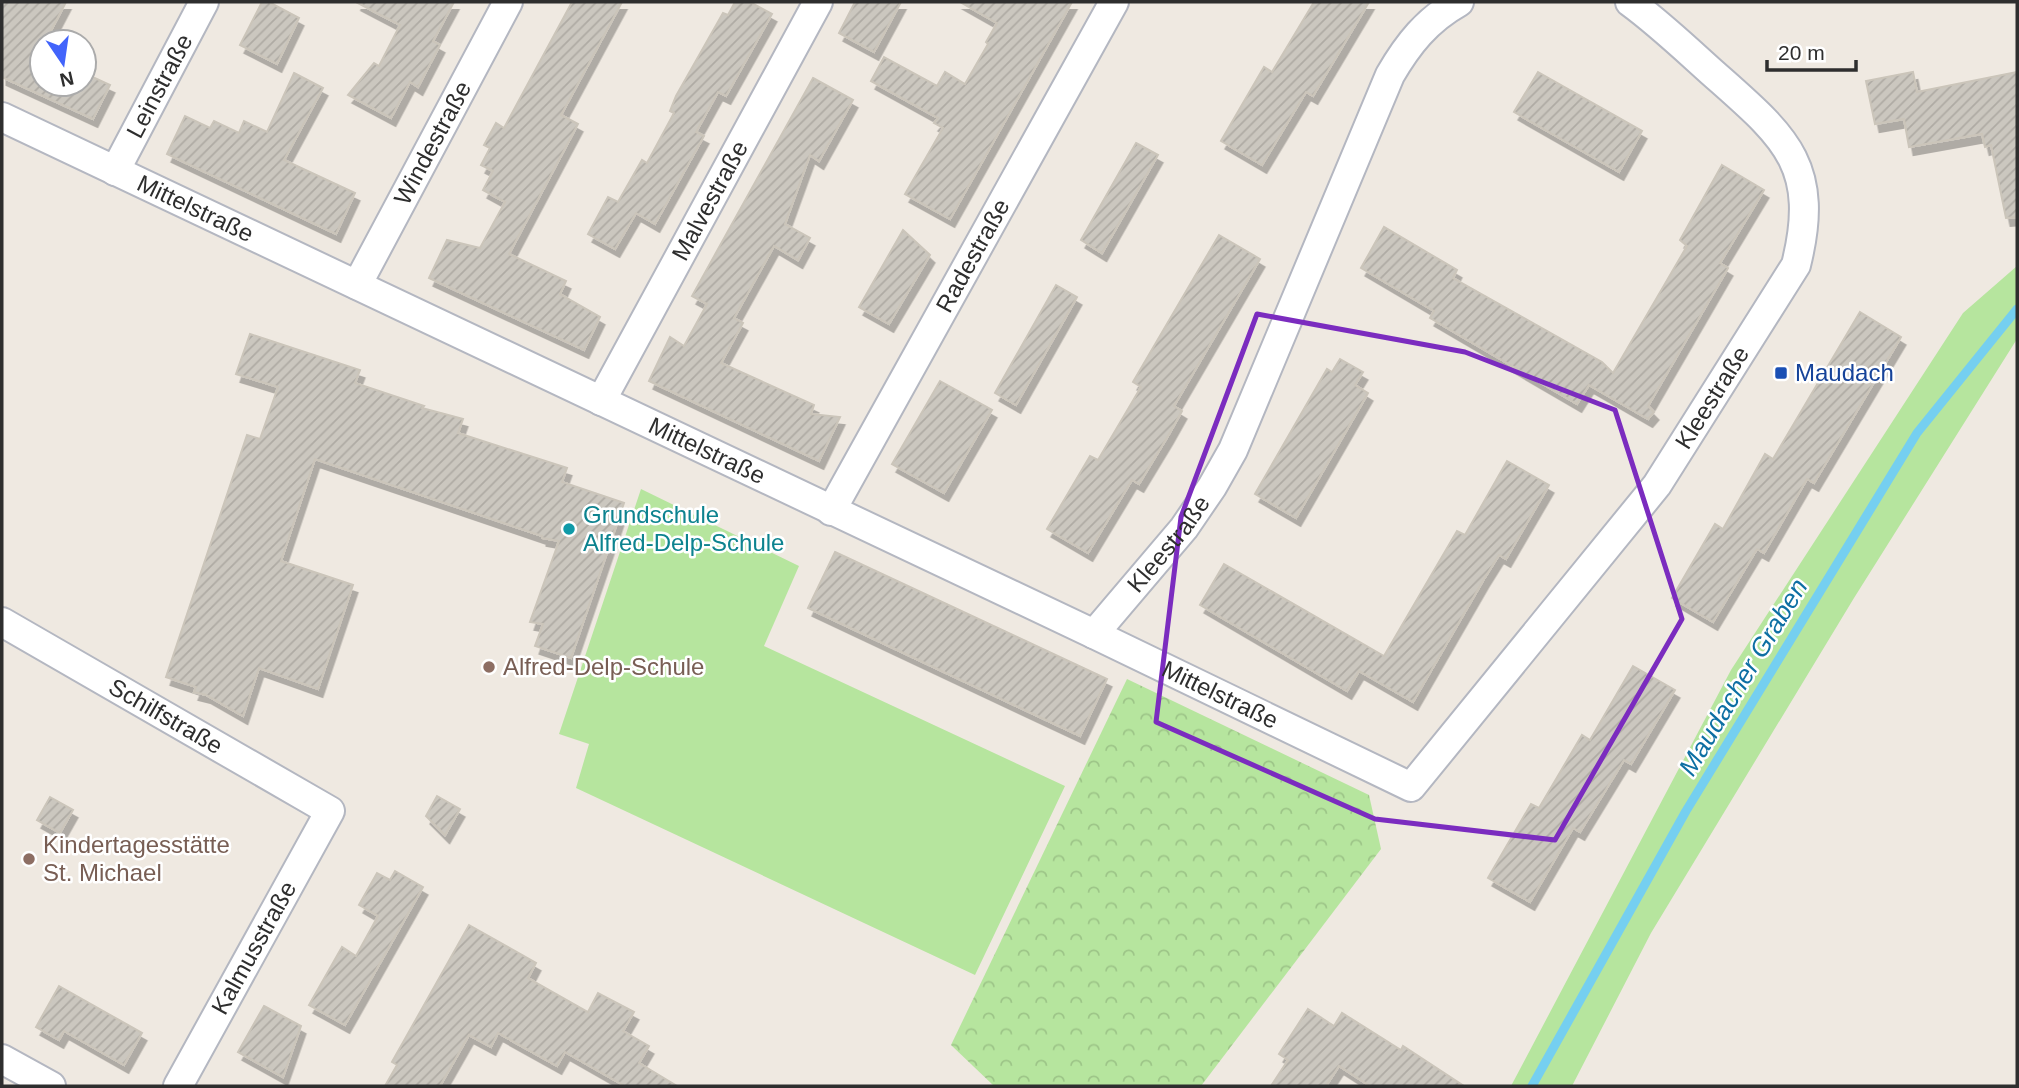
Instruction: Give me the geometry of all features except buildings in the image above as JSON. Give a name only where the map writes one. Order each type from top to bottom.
[{"type":"street","name":"Leinstraße","points":[[115,171],[204,2]]},
{"type":"street","name":"Windestraße","points":[[357,285],[508,2]]},
{"type":"street","name":"Malvestraße","points":[[601,401],[818,2]]},
{"type":"street","name":"Radestraße","points":[[831,511],[1114,2]]},
{"type":"street","name":"Kleestraße","points":[[1094,634],[1184,528],[1228,459],[1390,75],[1419,32],[1436,16],[1459,2]]},
{"type":"street","name":"Kleestraße","points":[[1411,787],[1657,485],[1796,265],[1804,232],[1804,197],[1790,152],[1776,131],[1751,106],[1652,18],[1630,2]]},
{"type":"street","name":"Mittelstraße","points":[[2,117],[1411,787]]},
{"type":"street","name":"Schilfstraße","points":[[2,622],[330,811]]},
{"type":"street","name":"Kalmusstraße","points":[[178,1086],[330,811]]},
{"type":"street","points":[[2,1059],[51,1086]]},
{"type":"highlighted area","points":[[1257,314],[1465,352],[1615,410],[1682,619],[1555,840],[1375,819],[1156,722],[1181,517]]},
{"type":"green space","points":[[2017,266],[2017,339],[1854,598],[1651,933],[1572,1086],[1511,1086],[1731,670],[1963,313]]},
{"type":"green space","points":[[641,489],[799,566],[764,646],[1065,786],[975,975],[576,788],[589,744],[559,734]]},
{"type":"green space","points":[[1127,679],[1369,795],[1381,849],[1201,1086],[994,1086],[951,1045]]},
{"type":"waterway","name":"Maudacher Graben","points":[[1532,1086],[1686,811],[1917,433],[2017,309]]},
{"type":"place","name":"Maudach","points":[[1781,373]]},
{"type":"place","name":"Grundschule Alfred-Delp-Schule","points":[[569,529]]},
{"type":"place","name":"Alfred-Delp-Schule","points":[[489,667]]},
{"type":"place","name":"Kindertagesstätte St. Michael","points":[[29,859]]}]
